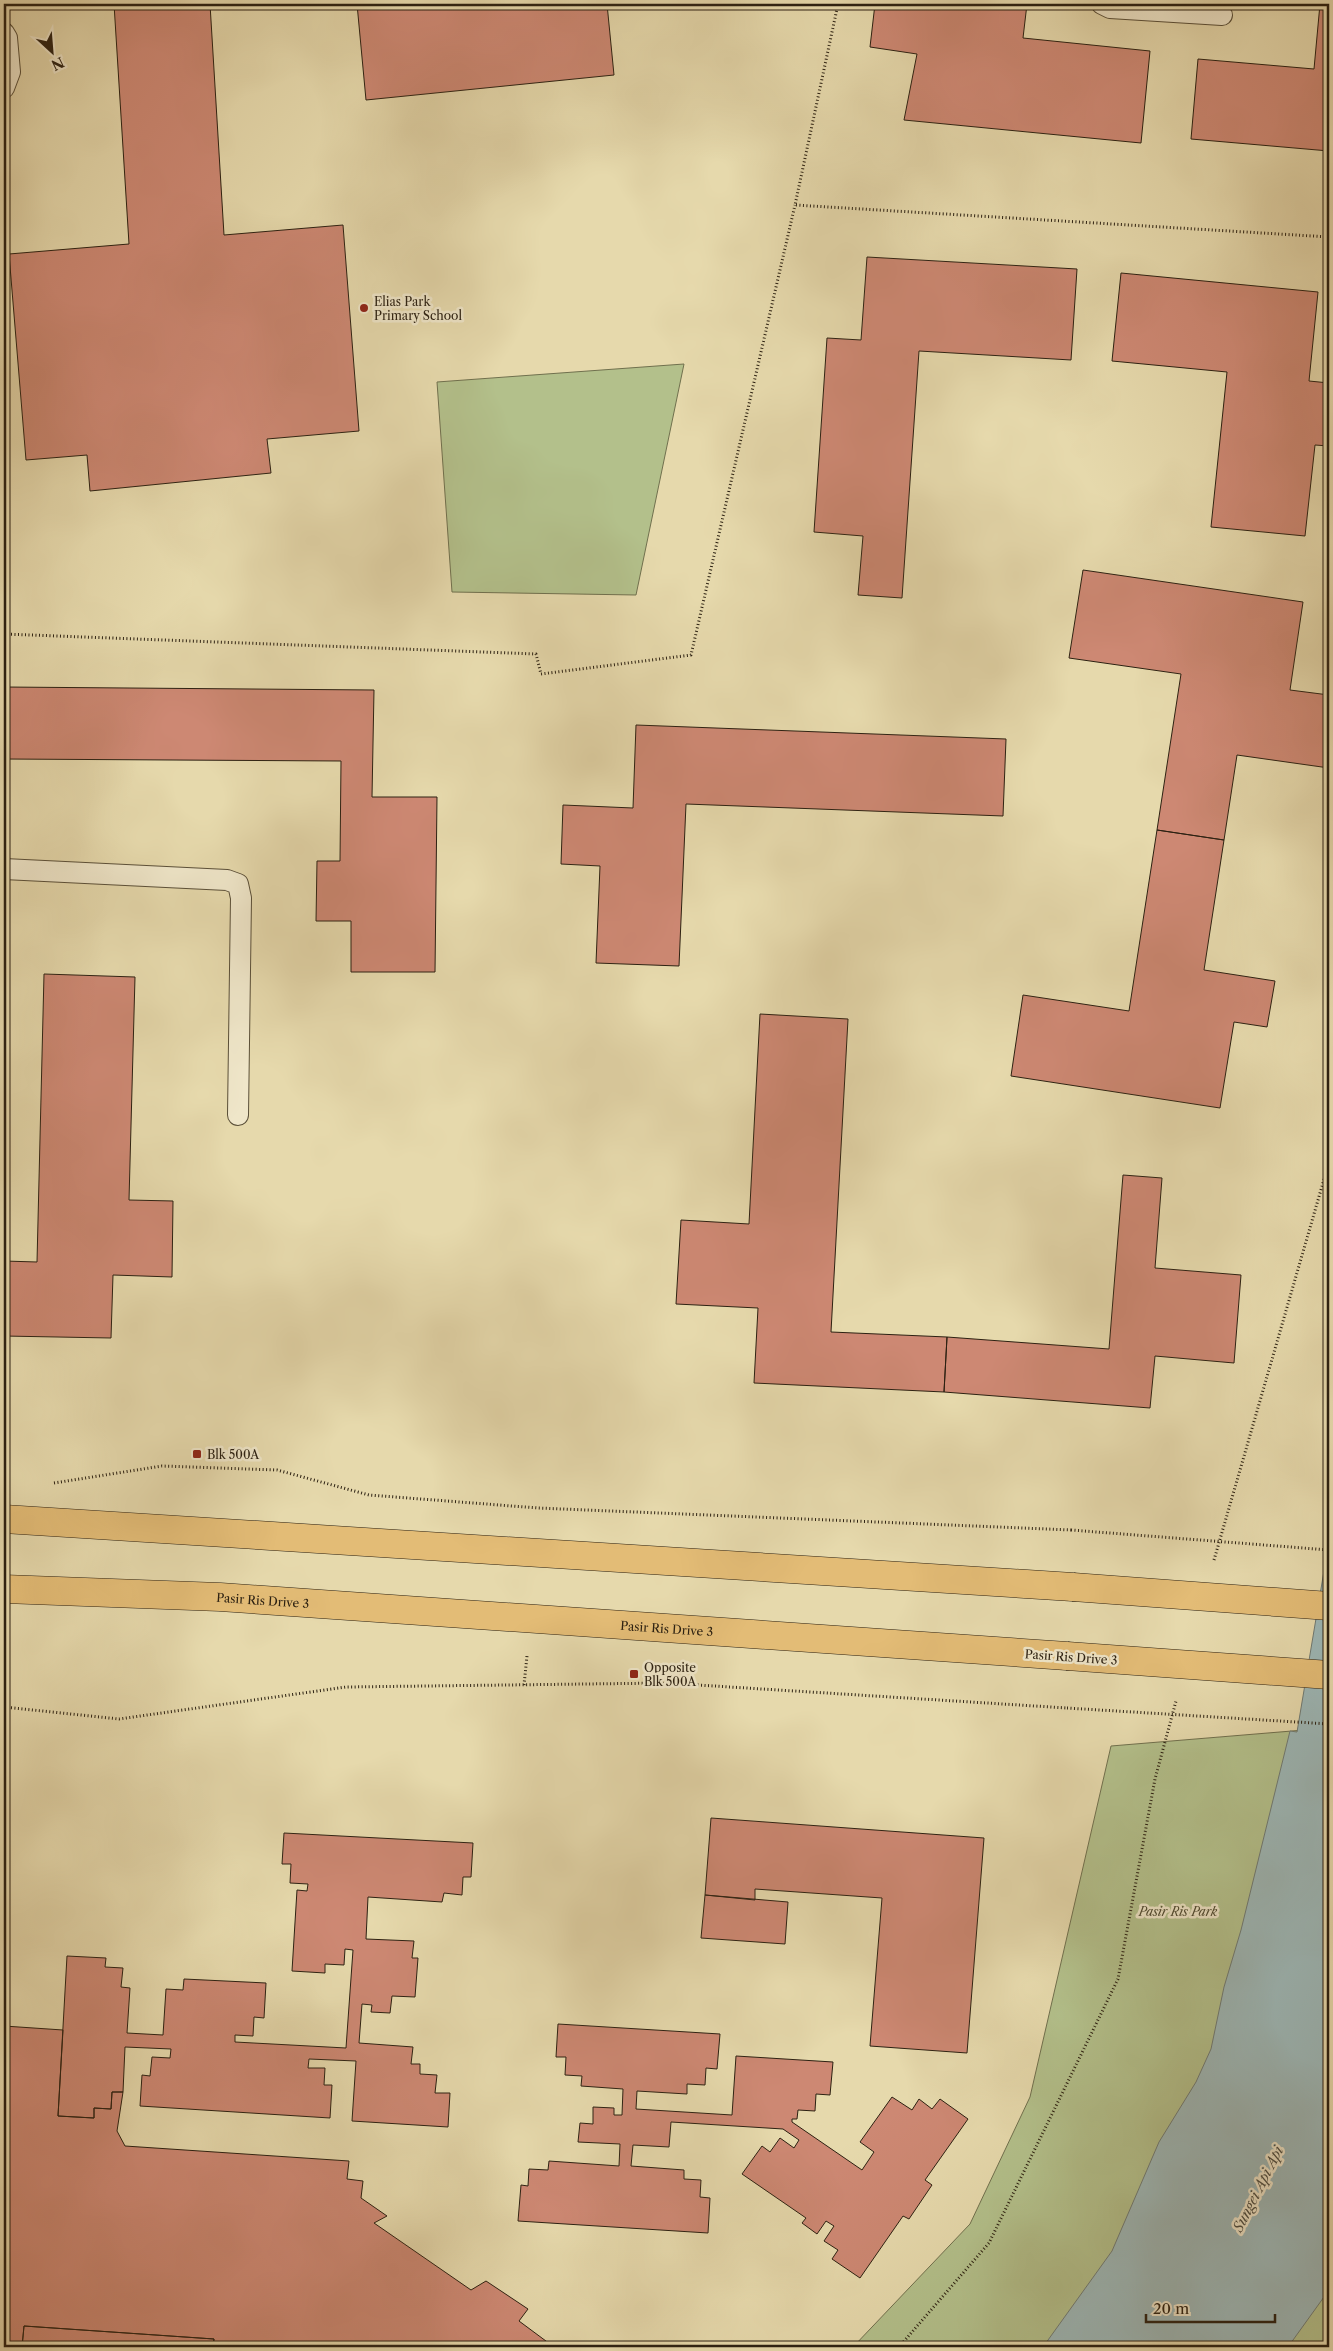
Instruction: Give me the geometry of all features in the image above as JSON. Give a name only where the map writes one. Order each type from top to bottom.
[{"type":"main road","points":[[5,1522],[1074,1587],[1329,1606]]},
{"type":"main road","name":"Pasir Ris Drive 3","points":[[6,1585],[220,1597],[1329,1675]]},
{"type":"lane","points":[[1102,4],[1110,8],[1222,15]]},
{"type":"lane","points":[[4,33],[7,38],[10,72],[4,88]]},
{"type":"lane","points":[[4,869],[227,880],[238,884],[242,898],[238,1114]]},
{"type":"path","points":[[4,634],[536,654],[541,674],[691,655],[795,204],[838,4]]},
{"type":"path","points":[[795,204],[1329,237]]},
{"type":"path","points":[[1213,1564],[1329,1162]]},
{"type":"path","points":[[50,1484],[162,1466],[277,1470],[369,1495],[399,1498],[548,1508],[1071,1530],[1329,1550]]},
{"type":"path","points":[[4,1707],[119,1718],[346,1687],[666,1683],[1329,1724]]},
{"type":"path","points":[[899,2347],[989,2243],[1118,1979],[1156,1779],[1178,1695]]},
{"type":"green space","points":[[684,364],[636,595],[452,592],[437,382]]},
{"type":"green space","name":"Pasir Ris Park","points":[[1304,1730],[1281,1928],[1118,2347],[853,2347],[970,2224],[1030,2097],[1111,1746]]},
{"type":"green space","points":[[1329,2227],[1329,2347],[1262,2347]]},
{"type":"water","name":"Sungei Api Api","points":[[1329,1541],[1329,2290],[1288,2347],[1043,2347],[1112,2251],[1159,2142],[1196,2082],[1211,2049],[1224,1987],[1241,1930],[1290,1731],[1297,1732]]},
{"type":"building","points":[[114,4],[210,4],[224,235],[343,225],[359,431],[267,439],[271,473],[90,491],[87,455],[26,460],[9,254],[129,244]]},
{"type":"building","points":[[357,4],[607,4],[614,75],[366,100]]},
{"type":"building","points":[[875,4],[1027,4],[1023,38],[1150,51],[1141,143],[904,120],[917,54],[870,47]]},
{"type":"building","points":[[1320,4],[1329,4],[1329,151],[1191,139],[1198,59],[1314,69]]},
{"type":"building","points":[[867,257],[1077,269],[1071,360],[919,351],[902,598],[858,595],[863,536],[814,532],[827,338],[861,340]]},
{"type":"building","points":[[1121,273],[1318,292],[1309,381],[1329,383],[1329,446],[1315,445],[1305,536],[1211,527],[1227,372],[1112,361]]},
{"type":"building","points":[[1083,570],[1303,602],[1290,690],[1329,695],[1329,768],[1237,755],[1224,840],[1157,830],[1181,674],[1069,658]]},
{"type":"building","points":[[4,687],[374,690],[372,797],[437,797],[435,972],[351,972],[351,921],[316,921],[317,861],[340,861],[341,761],[4,759]]},
{"type":"building","points":[[636,725],[1006,739],[1003,816],[686,804],[679,966],[596,963],[600,866],[561,864],[563,805],[633,808]]},
{"type":"building","points":[[1157,830],[1224,840],[1204,970],[1275,981],[1267,1027],[1234,1022],[1220,1108],[1011,1076],[1023,995],[1129,1011]]},
{"type":"building","points":[[44,974],[135,977],[129,1200],[173,1201],[172,1277],[113,1275],[111,1338],[4,1336],[4,1261],[37,1262]]},
{"type":"building","points":[[760,1014],[848,1019],[831,1332],[947,1337],[944,1392],[754,1383],[758,1308],[676,1304],[681,1220],[749,1224]]},
{"type":"building","points":[[1123,1175],[1162,1178],[1155,1268],[1241,1275],[1234,1363],[1155,1356],[1150,1408],[944,1392],[947,1337],[1109,1349]]},
{"type":"building","points":[[711,1818],[984,1838],[967,2053],[870,2046],[882,1898],[755,1889],[755,1900],[705,1895]]},
{"type":"building","points":[[284,1833],[473,1843],[471,1877],[463,1877],[462,1895],[444,1893],[442,1902],[368,1897],[366,1939],[414,1941],[412,1958],[418,1958],[415,1997],[392,1996],[390,2013],[371,2012],[372,2005],[362,2004],[359,2043],[413,2047],[411,2064],[420,2064],[420,2074],[437,2075],[435,2093],[450,2093],[448,2127],[352,2121],[356,2061],[309,2059],[308,2068],[325,2068],[324,2085],[332,2085],[330,2118],[140,2106],[142,2075],[150,2076],[152,2057],[170,2058],[171,2049],[125,2047],[123,2092],[112,2092],[111,2109],[94,2108],[94,2118],[58,2116],[67,1956],[106,1958],[105,1967],[123,1968],[121,1987],[130,1988],[127,2033],[163,2035],[166,1989],[183,1990],[184,1979],[266,1983],[264,2018],[254,2017],[253,2036],[235,2035],[235,2042],[346,2048],[353,1950],[345,1949],[344,1965],[325,1964],[325,1973],[292,1971],[297,1890],[307,1891],[308,1884],[290,1883],[291,1864],[282,1864]]},
{"type":"building","points":[[705,1895],[788,1902],[785,1944],[701,1938]]},
{"type":"building","points":[[558,2024],[720,2034],[717,2069],[706,2068],[705,2085],[687,2084],[687,2094],[637,2091],[636,2109],[732,2115],[736,2056],[833,2062],[830,2095],[816,2094],[815,2111],[798,2110],[797,2119],[792,2119],[792,2122],[862,2170],[874,2152],[860,2142],[892,2097],[912,2110],[919,2099],[932,2109],[940,2099],[968,2119],[925,2180],[932,2185],[909,2219],[903,2216],[860,2278],[832,2259],[838,2250],[824,2241],[834,2226],[826,2221],[817,2234],[802,2223],[806,2218],[742,2174],[762,2146],[770,2152],[780,2138],[794,2148],[799,2140],[783,2129],[671,2122],[669,2147],[633,2145],[631,2166],[684,2170],[684,2179],[701,2180],[700,2197],[710,2198],[708,2233],[518,2221],[521,2185],[528,2186],[529,2169],[548,2170],[549,2161],[619,2166],[620,2144],[578,2142],[580,2123],[593,2124],[593,2107],[614,2108],[614,2115],[622,2115],[623,2089],[581,2086],[582,2076],[565,2075],[566,2057],[556,2057]]},
{"type":"building","points":[[4,2026],[63,2030],[58,2116],[94,2118],[94,2108],[111,2109],[112,2092],[123,2092],[117,2131],[125,2146],[349,2161],[347,2179],[363,2181],[361,2198],[387,2216],[374,2223],[471,2290],[486,2281],[528,2309],[519,2321],[554,2347],[213,2347],[214,2339],[24,2326],[22,2347],[4,2347]]},
{"type":"building","points":[[24,2326],[214,2339],[213,2347],[22,2347]]},
{"type":"place","name":"Elias Park Primary School","points":[[364,308]]},
{"type":"place","name":"Blk 500A","points":[[197,1454]]},
{"type":"place","name":"Opposite Blk 500A","points":[[634,1674]]}]
